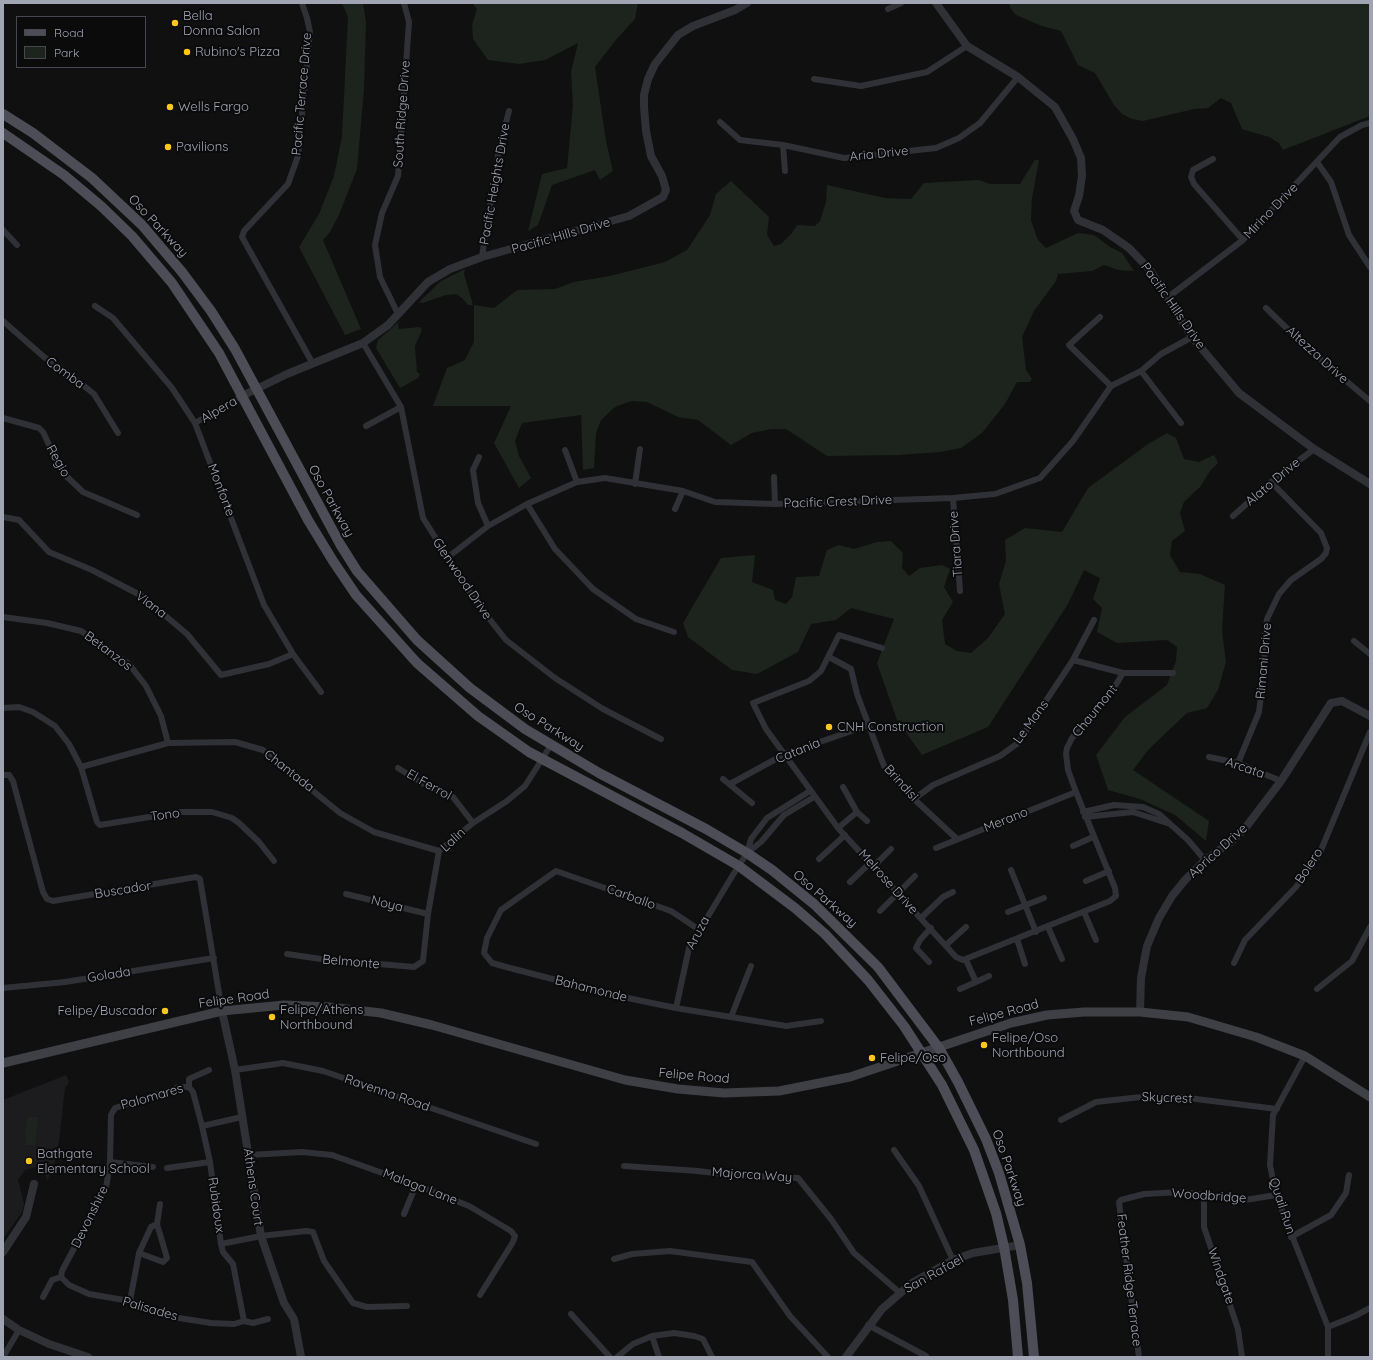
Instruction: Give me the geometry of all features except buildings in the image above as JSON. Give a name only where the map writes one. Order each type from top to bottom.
[{"type":"main road","name":"Oso Parkway","points":[[3,114],[39,137],[92,178],[142,225],[182,272],[211,311],[235,349],[326,519],[357,571],[417,640],[470,688],[499,711],[551,745],[599,773],[706,829],[748,853],[814,904],[859,947],[897,990],[939,1048],[958,1082],[986,1139],[999,1173],[1020,1245],[1027,1283],[1034,1357]]},
{"type":"main road","name":"Oso Parkway","points":[[3,133],[54,167],[90,196],[112,216],[157,264],[219,353],[311,525],[332,561],[356,595],[400,646],[431,677],[485,721],[542,760],[682,833],[739,866],[795,908],[850,960],[885,1000],[923,1054],[942,1085],[974,1150],[996,1213],[1004,1247],[1014,1307],[1018,1357]]},
{"type":"main road","name":"Felipe Road","points":[[3,1063],[222,1011],[284,1005],[329,1007],[381,1013],[625,1080],[678,1089],[724,1093],[780,1091],[850,1077],[923,1054],[989,1029],[1047,1015],[1084,1012],[1140,1012],[1188,1017],[1256,1037],[1305,1056],[1370,1097]]},
{"type":"street","name":"Pacific Terrace Drive","points":[[302,3],[310,32],[298,156],[288,184],[244,231],[242,238],[313,364]]},
{"type":"street","name":"South Ridge Drive","points":[[398,314],[380,277],[375,245],[382,213],[398,176],[409,22],[404,3]]},
{"type":"street","name":"Pacific Hills Drive","points":[[242,396],[362,343],[388,325],[428,282],[450,268],[629,216],[663,197],[666,190],[662,176],[651,156],[646,131],[644,95],[648,79],[656,64],[678,35],[694,26],[735,10],[747,3]]},
{"type":"street","points":[[888,9],[901,3]]},
{"type":"street","name":"Pacific Hills Drive","points":[[936,3],[967,46],[1018,77],[1055,107],[1073,139],[1081,158],[1082,176],[1079,196],[1074,211],[1078,220],[1102,230],[1129,248],[1150,270],[1192,338],[1239,393],[1314,449],[1370,484]]},
{"type":"street","points":[[814,79],[861,86],[927,72],[967,46]]},
{"type":"street","name":"Aria Drive","points":[[720,122],[740,140],[783,145],[844,158],[936,148],[959,138],[980,123],[1018,77]]},
{"type":"street","name":"Pacific Heights Drive","points":[[482,258],[489,210],[497,177],[498,153],[509,111]]},
{"type":"street","name":"Mirino Drive","points":[[1167,298],[1243,240],[1340,136],[1362,125],[1370,123]]},
{"type":"street","points":[[783,145],[785,171]]},
{"type":"street","points":[[1213,159],[1193,170],[1191,177],[1194,184],[1243,240]]},
{"type":"street","points":[[1317,162],[1331,182],[1349,235],[1370,267]]},
{"type":"street","points":[[3,230],[17,245]]},
{"type":"street","name":"Monforte","points":[[95,306],[113,318],[172,388],[195,423],[264,605],[293,654],[321,692]]},
{"type":"street","name":"Altezza Drive","points":[[1266,308],[1307,348],[1370,401]]},
{"type":"street","points":[[1100,316],[1069,346],[1111,386]]},
{"type":"street","name":"Comba","points":[[3,321],[44,357],[68,373],[94,394],[118,433]]},
{"type":"street","name":"Pacific Crest Drive","points":[[447,558],[488,526],[527,504],[577,482],[606,478],[683,491],[715,502],[775,504],[953,498],[995,494],[1040,478],[1073,441],[1111,386],[1141,371],[1161,354],[1192,338]]},
{"type":"street","name":"Glenwood Drive","points":[[362,343],[401,407],[423,518],[476,602],[506,640],[555,678],[603,709],[661,739]]},
{"type":"street","points":[[1141,371],[1180,423]]},
{"type":"street","name":"Alpera","points":[[195,423],[242,396]]},
{"type":"street","points":[[366,426],[401,407]]},
{"type":"street","name":"Regio","points":[[3,418],[39,428],[43,432],[62,472],[83,492],[137,515]]},
{"type":"street","points":[[635,484],[640,449]]},
{"type":"street","name":"Alato Drive","points":[[1233,516],[1271,482],[1314,449]]},
{"type":"street","points":[[565,450],[577,482]]},
{"type":"street","points":[[479,456],[473,470],[478,503],[488,526]]},
{"type":"street","points":[[774,477],[775,504]]},
{"type":"street","name":"Rimani Drive","points":[[1238,763],[1259,712],[1264,671],[1267,619],[1279,594],[1291,580],[1321,559],[1326,553],[1327,548],[1321,533],[1271,482]]},
{"type":"street","points":[[675,510],[683,491]]},
{"type":"street","name":"Tiara Drive","points":[[953,498],[960,591]]},
{"type":"street","points":[[527,504],[555,549],[593,589],[636,619],[674,632]]},
{"type":"street","name":"Viana","points":[[3,517],[20,520],[49,552],[92,570],[142,596],[187,634],[221,675],[269,664],[293,654]]},
{"type":"street","name":"Betanzos","points":[[3,617],[47,623],[81,631],[129,664],[146,686],[161,716],[168,743]]},
{"type":"street","name":"Le Mans","points":[[914,799],[934,785],[994,760],[1008,752],[1018,742],[1074,660],[1094,620]]},
{"type":"street","points":[[829,656],[839,635],[882,648]]},
{"type":"street","points":[[1354,641],[1370,654]]},
{"type":"street","name":"Melrose Drive","points":[[829,656],[822,671],[809,681],[754,702],[766,729],[838,828],[956,957],[966,960]]},
{"type":"street","name":"Brindisi","points":[[829,656],[851,670],[857,694],[884,766],[914,799],[957,839]]},
{"type":"street","points":[[1074,660],[1123,674],[1173,673]]},
{"type":"street","name":"Chaumont","points":[[1084,815],[1068,770],[1067,748],[1072,738],[1114,688],[1123,674]]},
{"type":"street","name":"Aprico Drive","points":[[1140,1012],[1141,978],[1147,946],[1159,918],[1172,896],[1185,880],[1205,860],[1231,842],[1246,827],[1281,781],[1330,704],[1342,701],[1370,716]]},
{"type":"street","points":[[3,708],[19,707],[33,712],[55,726],[69,744],[80,767]]},
{"type":"street","name":"Catania","points":[[730,784],[785,754],[869,725]]},
{"type":"street","name":"Bolero","points":[[1234,963],[1245,940],[1296,887],[1319,854],[1370,732]]},
{"type":"street","name":"Chantada","points":[[80,767],[168,743],[235,742],[263,750],[340,813],[374,832],[439,852]]},
{"type":"street","name":"Lalin","points":[[414,967],[423,961],[428,914],[439,852],[473,823],[507,801],[525,786],[551,745]]},
{"type":"street","name":"Arcata","points":[[1209,757],[1238,763],[1281,781]]},
{"type":"street","name":"Tono","points":[[80,767],[97,822],[100,825],[180,812],[212,812],[232,818],[239,823],[259,842],[274,861]]},
{"type":"street","name":"El Ferrol","points":[[398,768],[422,783],[452,797],[473,823]]},
{"type":"street","name":"Buscador","points":[[3,775],[9,775],[13,781],[43,892],[47,899],[53,901],[196,877],[200,879],[222,1011]]},
{"type":"street","points":[[723,779],[752,804]]},
{"type":"street","points":[[844,787],[857,812],[866,821]]},
{"type":"street","points":[[748,853],[751,839],[767,818],[810,791]]},
{"type":"street","name":"Merano","points":[[936,848],[1076,792]]},
{"type":"street","points":[[748,853],[761,842],[780,819],[788,812],[814,797]]},
{"type":"street","points":[[976,982],[966,960],[1110,901],[1116,896],[1116,888],[1084,815],[1133,809],[1169,824],[1188,840],[1205,860]]},
{"type":"street","points":[[838,828],[857,812]]},
{"type":"street","points":[[774,813],[780,819]]},
{"type":"street","points":[[819,859],[845,835]]},
{"type":"street","points":[[1073,846],[1093,837]]},
{"type":"street","points":[[850,882],[891,849]]},
{"type":"street","name":"Aruza","points":[[676,1008],[688,948],[698,929],[748,853]]},
{"type":"street","points":[[1011,870],[1036,932]]},
{"type":"street","name":"Carballo","points":[[561,871],[672,911],[698,929]]},
{"type":"street","name":"Bahamonde","points":[[561,871],[552,873],[501,910],[487,938],[484,953],[488,959],[504,966],[560,981],[618,996],[676,1008],[786,1026],[822,1021]]},
{"type":"street","points":[[1086,880],[1109,871]]},
{"type":"street","points":[[880,911],[897,892],[915,876]]},
{"type":"street","points":[[921,918],[943,897],[953,892]]},
{"type":"street","name":"Noya","points":[[346,894],[428,914]]},
{"type":"street","points":[[1008,912],[1044,898]]},
{"type":"street","points":[[1084,912],[1096,940]]},
{"type":"street","points":[[946,945],[966,927]]},
{"type":"street","points":[[1048,927],[1062,959]]},
{"type":"street","points":[[1317,990],[1352,961],[1370,927]]},
{"type":"street","points":[[929,962],[916,948],[920,940],[931,928]]},
{"type":"street","points":[[1017,939],[1025,964]]},
{"type":"street","name":"Belmonte","points":[[287,954],[321,959],[414,967]]},
{"type":"street","name":"Golada","points":[[3,988],[65,982],[214,958]]},
{"type":"street","points":[[731,1017],[751,966]]},
{"type":"street","points":[[960,988],[989,976]]},
{"type":"street","name":"Athens Court","points":[[222,1011],[235,1070],[260,1236],[284,1303],[294,1319],[301,1357]]},
{"type":"street","name":"Quail Run","points":[[1305,1056],[1273,1115],[1270,1165],[1276,1195],[1328,1326],[1328,1357]]},
{"type":"street","name":"Ravenna Road","points":[[235,1070],[283,1063],[323,1071],[536,1144]]},
{"type":"street","points":[[189,1087],[189,1079],[209,1070]]},
{"type":"street","name":"Palomares","points":[[115,1108],[179,1086],[189,1087]]},
{"type":"street","name":"Rubidoux","points":[[189,1087],[193,1092],[210,1162],[221,1244],[223,1252],[233,1264],[244,1321]]},
{"type":"street","name":"Skycrest","points":[[1061,1120],[1096,1102],[1150,1096],[1180,1097],[1277,1109]]},
{"type":"street","name":"Devonshire","points":[[61,1277],[62,1271],[106,1188],[110,1162],[111,1115],[115,1108]]},
{"type":"street","points":[[202,1126],[242,1117]]},
{"type":"street","points":[[894,1150],[919,1186],[953,1260]]},
{"type":"street","name":"Malaga Lane","points":[[249,1155],[302,1152],[332,1155],[469,1206],[511,1231],[515,1236],[480,1295]]},
{"type":"street","points":[[110,1162],[153,1167]]},
{"type":"street","points":[[167,1168],[210,1162]]},
{"type":"street","name":"Majorca Way","points":[[624,1166],[698,1171],[731,1175],[798,1178],[831,1219],[854,1253],[900,1293]]},
{"type":"street","points":[[1291,1236],[1331,1215],[1346,1193],[1349,1175]]},
{"type":"street","points":[[3,1252],[26,1216],[34,1184]]},
{"type":"street","points":[[404,1214],[416,1185]]},
{"type":"street","name":"Woodbridge","points":[[1119,1202],[1122,1199],[1144,1194],[1182,1192],[1245,1200],[1276,1195]]},
{"type":"street","name":"Windgate","points":[[1204,1196],[1204,1227],[1238,1329],[1242,1357]]},
{"type":"street","name":"Feather Ridge Terrace","points":[[1119,1202],[1139,1357]]},
{"type":"street","points":[[139,1253],[163,1262],[167,1258],[157,1224],[160,1204]]},
{"type":"street","points":[[130,1301],[139,1253],[151,1227],[157,1224]]},
{"type":"street","points":[[221,1244],[260,1236],[306,1231],[313,1232],[324,1261],[353,1303],[366,1307],[407,1306]]},
{"type":"street","name":"San Rafael","points":[[846,1357],[868,1325],[882,1309],[912,1283],[953,1260],[973,1253],[1020,1245]]},
{"type":"street","points":[[614,1259],[632,1254],[670,1251],[752,1262],[790,1316],[828,1357]]},
{"type":"street","points":[[43,1297],[52,1280],[61,1277]]},
{"type":"street","name":"Palisades","points":[[61,1277],[69,1285],[89,1294],[130,1301],[179,1318],[211,1323],[234,1324],[244,1321],[253,1323],[268,1319]]},
{"type":"street","points":[[1328,1326],[1355,1316],[1370,1308]]},
{"type":"street","points":[[570,1314],[610,1357]]},
{"type":"street","points":[[3,1319],[19,1330],[49,1344],[88,1357]]},
{"type":"street","points":[[868,1325],[926,1356]]},
{"type":"street","points":[[3,1357],[19,1330]]},
{"type":"street","points":[[617,1357],[633,1344],[652,1336],[674,1333],[703,1339],[712,1357]]},
{"type":"street","points":[[652,1336],[659,1357]]},
{"type":"shaded area","name":"Bathgate Elementary School","points":[[66,1075],[69,1082],[65,1088],[59,1141],[54,1166],[47,1181],[46,1176],[36,1167],[25,1170],[18,1180],[24,1204],[22,1212],[3,1239],[3,1100]]},
{"type":"green space","points":[[342,3],[363,3],[366,22],[364,89],[357,169],[339,215],[330,232],[323,240],[361,329],[345,335],[299,247],[319,214],[334,176],[342,136],[348,17]]},
{"type":"green space","points":[[472,3],[638,3],[635,19],[615,41],[595,67],[606,141],[613,171],[600,180],[595,170],[552,185],[538,225],[528,231],[542,174],[567,168],[573,105],[571,72],[578,43],[545,60],[519,64],[488,60],[473,39],[472,25],[477,9]]},
{"type":"green space","points":[[1009,3],[1370,3],[1370,116],[1283,150],[1279,143],[1269,137],[1242,129],[1231,103],[1221,98],[1208,108],[1194,109],[1143,121],[1132,119],[1122,114],[1114,105],[1095,73],[1078,65],[1061,31],[1042,26],[1016,15],[1011,9]]},
{"type":"green space","points":[[1035,160],[1039,160],[1032,198],[1031,220],[1038,240],[1046,248],[1078,233],[1094,235],[1110,247],[1122,253],[1134,271],[1118,270],[1104,265],[1092,271],[1058,274],[1056,281],[1034,311],[1022,337],[1026,370],[1032,379],[1030,382],[1017,382],[1005,404],[982,433],[961,448],[940,452],[899,455],[827,456],[786,429],[771,429],[752,433],[731,445],[698,420],[678,417],[647,402],[631,401],[615,407],[601,420],[596,433],[594,468],[583,470],[581,415],[522,423],[515,441],[519,456],[531,478],[519,488],[494,443],[511,406],[433,406],[447,368],[465,360],[474,342],[474,305],[494,308],[517,290],[555,289],[574,282],[610,276],[665,262],[687,250],[710,215],[716,194],[731,181],[769,217],[767,235],[774,246],[781,244],[792,233],[797,225],[815,226],[820,221],[826,202],[827,185],[885,198],[911,199],[924,183],[979,180],[990,184],[1020,184]]},
{"type":"green space","points":[[465,269],[464,274],[473,305],[468,305],[456,294],[446,295],[423,303],[419,302],[441,281]]},
{"type":"green space","points":[[402,319],[398,324],[399,329],[420,327],[422,330],[415,346],[417,372],[420,374],[418,378],[400,388],[376,348],[378,340]]},
{"type":"green space","points":[[1167,433],[1176,438],[1184,459],[1199,462],[1214,455],[1218,463],[1210,471],[1200,487],[1184,502],[1180,513],[1185,531],[1172,541],[1170,555],[1180,572],[1200,574],[1225,585],[1222,631],[1226,662],[1218,690],[1207,708],[1187,713],[1149,749],[1133,770],[1209,821],[1206,841],[1175,815],[1140,799],[1108,790],[1096,755],[1125,717],[1167,685],[1176,661],[1177,647],[1167,640],[1117,643],[1097,632],[1102,608],[1093,599],[1100,578],[1084,570],[1068,604],[988,727],[922,755],[897,720],[877,663],[894,619],[851,608],[836,620],[811,624],[798,652],[757,674],[732,670],[688,637],[683,623],[721,558],[755,555],[752,582],[773,590],[775,600],[786,604],[792,597],[796,577],[819,576],[827,550],[839,545],[854,549],[877,542],[891,541],[903,553],[902,568],[909,576],[920,568],[942,565],[950,569],[944,587],[953,602],[942,620],[945,644],[957,651],[971,653],[988,638],[1005,614],[999,584],[1006,561],[1005,540],[1025,528],[1062,532],[1088,488],[1148,444]]},
{"type":"green space","points":[[28,1117],[38,1117],[35,1145],[26,1145],[25,1132]]},
{"type":"place","name":"Bella Donna Salon","points":[[175,23]]},
{"type":"place","name":"Rubino's Pizza","points":[[187,52]]},
{"type":"place","name":"Wells Fargo","points":[[170,107]]},
{"type":"place","name":"Pavilions","points":[[168,147]]},
{"type":"place","name":"CNH Construction","points":[[829,727]]},
{"type":"place","name":"Felipe/Buscador","points":[[165,1011]]},
{"type":"place","name":"Felipe/Athens Northbound","points":[[272,1017]]},
{"type":"place","name":"Felipe/Oso Northbound","points":[[984,1045]]},
{"type":"place","name":"Felipe/Oso","points":[[872,1058]]},
{"type":"place","name":"Bathgate Elementary School","points":[[29,1161]]}]
